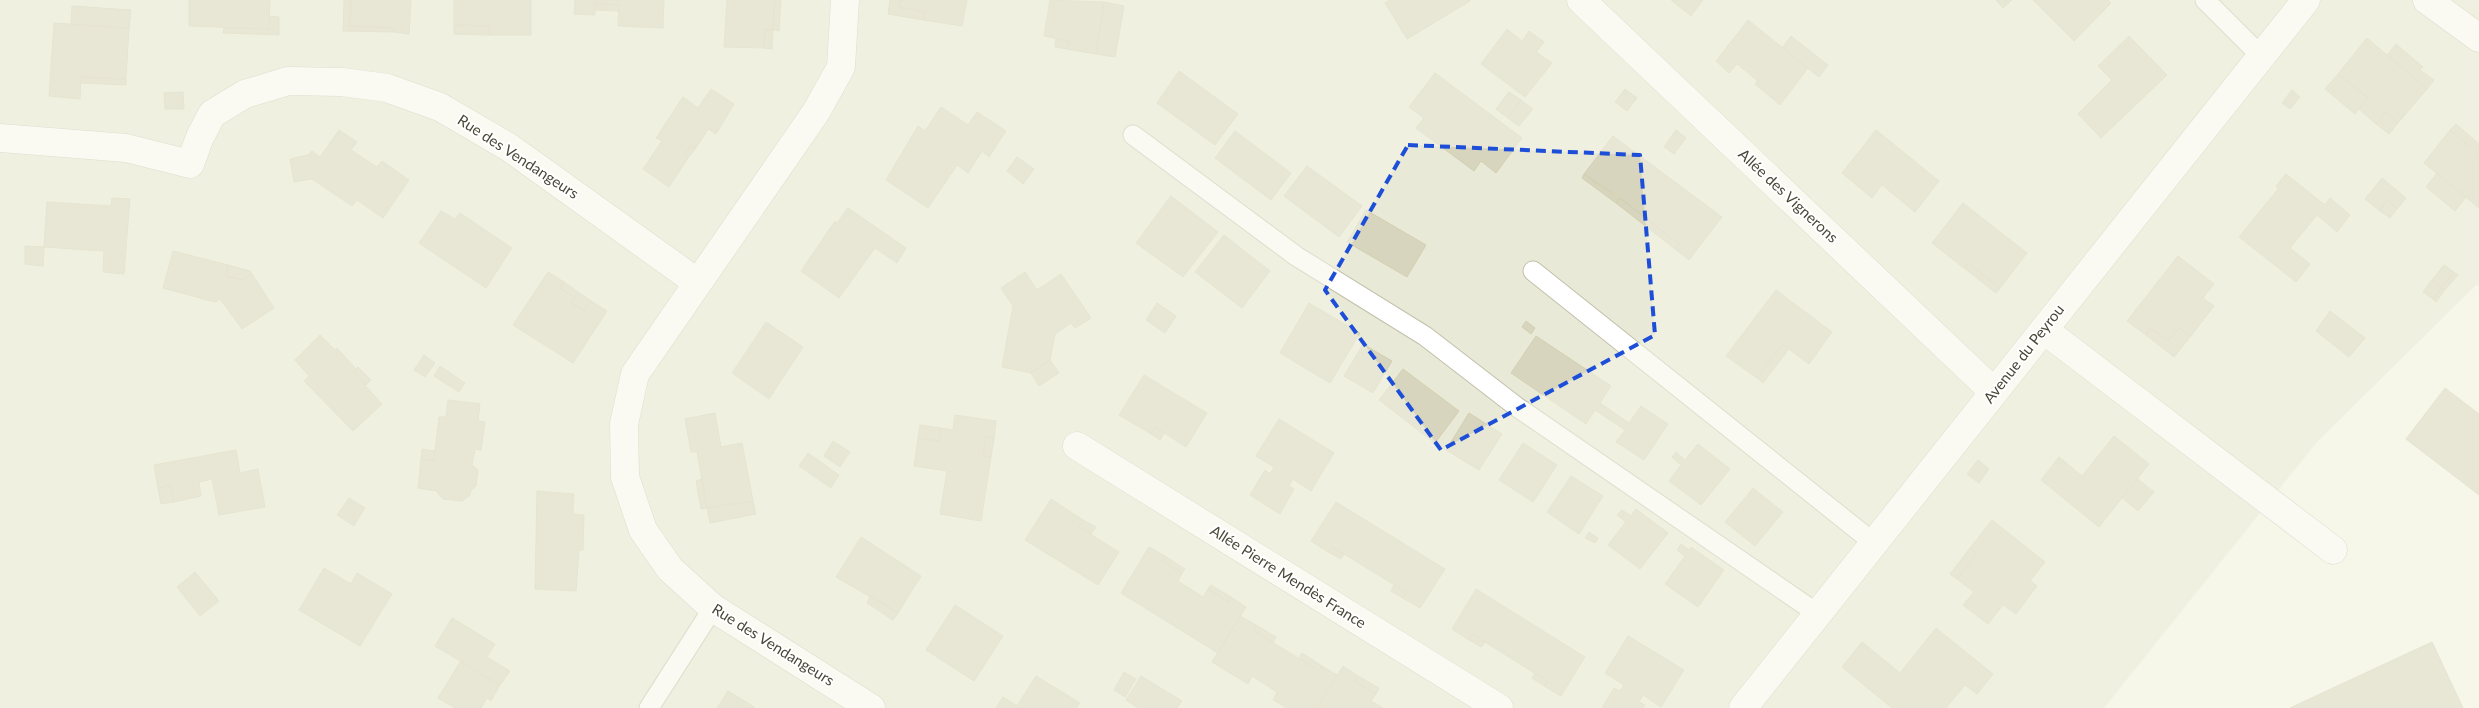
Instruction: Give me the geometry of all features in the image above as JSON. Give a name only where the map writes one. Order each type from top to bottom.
[{"type":"street","name":"Rue des Vendangeurs","points":[[846,0],[841,67],[816,112],[635,374],[624,424],[625,477],[643,530],[670,569],[713,608],[872,708]]},
{"type":"street","name":"Allée des Vignerons","points":[[1581,0],[1994,392]]},
{"type":"street","name":"Avenue du Peyrou","points":[[1743,708],[2306,0]]},
{"type":"street","points":[[2426,0],[2479,38]]},
{"type":"street","name":"Rue des Vendangeurs","points":[[0,138],[126,148],[190,164],[200,137],[212,114],[245,94],[288,82],[342,82],[387,88],[440,107],[510,148],[698,283]]},
{"type":"street","points":[[2044,330],[2333,550]]},
{"type":"street","name":"Allée Pierre Mendès France","points":[[1077,446],[1499,708]]},
{"type":"lane","points":[[2205,0],[2261,56]]},
{"type":"lane","points":[[1134,135],[1296,256],[1425,336],[1517,407],[1818,614]]},
{"type":"lane","points":[[1534,271],[1874,543]]},
{"type":"lane","points":[[649,708],[713,608]]},
{"type":"highlighted area","points":[[1408,145],[1640,155],[1655,335],[1441,450],[1325,290]]},
{"type":"shaded area","points":[[0,0],[2479,0],[2479,286],[2476,285],[2316,443],[2104,708],[0,708]]},
{"type":"building","points":[[189,0],[270,0],[269,29],[189,26]]},
{"type":"building","points":[[344,0],[351,0],[350,26],[394,28],[394,32],[343,31]]},
{"type":"building","points":[[351,0],[411,0],[409,34],[394,32],[394,28],[350,26]]},
{"type":"building","points":[[454,0],[531,0],[531,35],[489,35],[489,26],[454,25]]},
{"type":"building","points":[[575,0],[664,0],[663,28],[618,26],[619,5],[595,3],[595,15],[574,14]]},
{"type":"building","points":[[727,0],[775,0],[773,30],[765,29],[764,48],[724,47]]},
{"type":"building","points":[[775,0],[781,0],[779,31],[773,30]]},
{"type":"building","points":[[890,0],[900,0],[899,7],[924,12],[923,20],[888,14]]},
{"type":"building","points":[[900,0],[967,0],[962,26],[923,20],[924,12],[899,7]]},
{"type":"building","points":[[1050,0],[1104,2],[1096,54],[1067,49],[1069,41],[1044,36]]},
{"type":"building","points":[[1390,0],[1470,1],[1407,39],[1385,3]]},
{"type":"building","points":[[1671,0],[1703,0],[1691,16]]},
{"type":"building","points":[[1996,0],[2012,0],[2003,8]]},
{"type":"building","points":[[2033,0],[2108,0],[2111,3],[2074,41]]},
{"type":"building","points":[[1104,2],[1124,6],[1115,57],[1096,54]]},
{"type":"building","points":[[595,3],[619,5],[619,11],[595,10]]},
{"type":"building","points":[[72,6],[131,10],[129,28],[71,25]]},
{"type":"building","points":[[269,16],[279,17],[279,35],[223,33],[224,28],[269,29]]},
{"type":"building","points":[[1748,20],[1808,68],[1780,105],[1755,84],[1758,81],[1737,64],[1729,73],[1716,61]]},
{"type":"building","points":[[54,23],[129,28],[126,79],[81,77],[80,99],[49,96]]},
{"type":"building","points":[[454,25],[489,26],[489,35],[454,34]]},
{"type":"building","points":[[765,29],[773,30],[772,49],[764,48]]},
{"type":"building","points":[[1507,29],[1522,41],[1529,31],[1544,42],[1536,52],[1552,63],[1525,97],[1481,64]]},
{"type":"building","points":[[1791,36],[1828,65],[1819,77],[1782,48]]},
{"type":"building","points":[[2129,36],[2167,75],[2101,138],[2078,114],[2112,80],[2098,66]]},
{"type":"building","points":[[2367,38],[2427,89],[2398,123],[2385,112],[2376,124],[2359,109],[2368,98],[2338,74]]},
{"type":"building","points":[[1056,39],[1069,41],[1067,49],[1055,47]]},
{"type":"building","points":[[2396,44],[2423,67],[2420,70],[2434,80],[2427,89],[2387,55]]},
{"type":"building","points":[[1179,71],[1238,114],[1215,145],[1157,103]]},
{"type":"building","points":[[1435,73],[1522,138],[1496,173],[1481,161],[1474,171],[1416,128],[1424,118],[1409,107]]},
{"type":"building","points":[[2338,74],[2368,98],[2355,114],[2325,89]]},
{"type":"building","points":[[81,77],[126,79],[126,85],[81,83]]},
{"type":"building","points":[[711,89],[734,104],[716,134],[708,129],[696,148],[691,145],[684,155],[688,158],[669,187],[643,169],[662,141],[656,138],[683,97],[698,108]]},
{"type":"building","points":[[1625,89],[1637,98],[1627,111],[1615,102]]},
{"type":"building","points":[[2292,90],[2300,97],[2290,109],[2282,103]]},
{"type":"building","points":[[183,92],[184,109],[165,109],[164,93]]},
{"type":"building","points":[[1509,92],[1521,100],[1508,118],[1496,109]]},
{"type":"building","points":[[1521,100],[1533,109],[1519,126],[1508,118]]},
{"type":"building","points":[[941,107],[968,125],[977,112],[1006,131],[989,157],[982,151],[968,173],[957,165],[928,208],[886,180],[918,126],[925,131]]},
{"type":"building","points":[[2385,112],[2398,123],[2389,134],[2376,124]]},
{"type":"building","points":[[2456,124],[2479,144],[2479,154],[2450,130]]},
{"type":"building","points":[[339,130],[357,142],[351,150],[377,167],[382,161],[409,180],[383,218],[357,200],[352,206],[312,179],[294,182],[290,159],[308,155],[312,151],[320,157]]},
{"type":"building","points":[[1676,130],[1686,138],[1674,154],[1664,147]]},
{"type":"building","points":[[1876,130],[1939,181],[1915,212],[1882,185],[1872,198],[1842,173]]},
{"type":"building","points":[[2450,130],[2479,154],[2479,208],[2424,163]]},
{"type":"building","points":[[1235,131],[1291,173],[1271,200],[1215,158]]},
{"type":"building","points":[[1613,136],[1722,217],[1689,260],[1675,249],[1679,244],[1620,198],[1584,174]]},
{"type":"building","points":[[691,145],[696,148],[688,158],[684,155]]},
{"type":"building","points":[[1017,157],[1034,169],[1023,184],[1007,171]]},
{"type":"building","points":[[1307,166],[1362,206],[1339,237],[1284,196]]},
{"type":"building","points":[[2437,173],[2466,197],[2455,211],[2426,187]]},
{"type":"building","points":[[1584,174],[1619,199],[1616,203],[1582,178]]},
{"type":"building","points":[[2286,174],[2325,205],[2330,198],[2350,215],[2337,232],[2317,215],[2290,248],[2310,264],[2296,282],[2239,237],[2278,189],[2276,186]]},
{"type":"building","points":[[2382,178],[2406,198],[2397,209],[2387,200],[2380,211],[2365,199]]},
{"type":"building","points":[[1171,196],[1218,232],[1183,277],[1136,243]]},
{"type":"building","points":[[112,198],[130,199],[124,274],[103,272],[104,251],[44,247],[47,202],[111,206]]},
{"type":"building","points":[[1620,198],[1679,244],[1675,249],[1616,203]]},
{"type":"building","points":[[2387,200],[2397,209],[2390,218],[2380,211]]},
{"type":"building","points":[[1963,203],[2027,253],[2000,288],[1968,263],[1964,268],[1932,243]]},
{"type":"building","points":[[848,208],[906,248],[897,263],[875,248],[839,298],[801,271],[835,221],[837,223]]},
{"type":"building","points":[[1366,210],[1426,245],[1407,277],[1347,242]]},
{"type":"building","points":[[441,211],[455,219],[460,213],[512,248],[486,288],[419,243]]},
{"type":"building","points":[[1224,235],[1270,271],[1242,308],[1195,272]]},
{"type":"building","points":[[25,246],[44,247],[43,266],[25,264]]},
{"type":"building","points":[[173,251],[228,265],[226,276],[243,280],[252,274],[274,308],[242,329],[220,299],[215,302],[163,288]]},
{"type":"building","points":[[2178,256],[2214,284],[2203,298],[2214,306],[2191,336],[2179,328],[2168,341],[2150,328],[2146,335],[2127,321]]},
{"type":"building","points":[[1968,263],[2000,288],[1996,293],[1964,268]]},
{"type":"building","points":[[228,265],[250,271],[252,274],[243,280],[226,276]]},
{"type":"building","points":[[2444,265],[2454,272],[2442,288],[2432,280]]},
{"type":"building","points":[[548,272],[564,282],[560,288],[575,298],[571,303],[584,311],[591,301],[607,311],[573,363],[513,325]]},
{"type":"building","points":[[1025,272],[1037,290],[1061,274],[1091,318],[1075,328],[1071,323],[1055,334],[1050,360],[1031,373],[1002,367],[1013,306],[1001,288]]},
{"type":"building","points":[[2454,272],[2458,275],[2445,290],[2442,288]]},
{"type":"building","points":[[2432,280],[2442,288],[2433,299],[2423,292]]},
{"type":"building","points":[[564,282],[591,301],[584,311],[571,303],[575,298],[560,288]]},
{"type":"building","points":[[2442,288],[2445,290],[2436,302],[2433,299]]},
{"type":"building","points":[[1776,290],[1832,332],[1809,364],[1782,344],[1757,378],[1726,356]]},
{"type":"building","points":[[1157,303],[1176,316],[1165,333],[1146,320]]},
{"type":"building","points":[[1309,303],[1360,333],[1330,383],[1280,353]]},
{"type":"building","points":[[2330,311],[2365,338],[2349,357],[2316,331]]},
{"type":"building","points":[[1526,321],[1535,328],[1531,334],[1522,327]]},
{"type":"building","points":[[766,322],[803,347],[769,399],[732,373]]},
{"type":"building","points":[[2150,328],[2168,341],[2179,328],[2191,336],[2174,357],[2146,335]]},
{"type":"building","points":[[320,335],[335,350],[337,348],[356,369],[353,372],[382,404],[353,431],[304,381],[309,376],[295,360]]},
{"type":"building","points":[[1536,336],[1611,386],[1600,403],[1629,423],[1641,406],[1668,424],[1644,460],[1616,442],[1625,430],[1595,410],[1586,424],[1511,373]]},
{"type":"building","points":[[1363,344],[1392,361],[1373,393],[1344,376]]},
{"type":"building","points":[[1782,344],[1789,349],[1763,383],[1757,378]]},
{"type":"building","points":[[424,355],[435,363],[425,377],[414,370]]},
{"type":"building","points":[[1050,360],[1059,373],[1039,386],[1031,373]]},
{"type":"building","points":[[440,366],[465,383],[459,392],[434,376]]},
{"type":"building","points":[[358,367],[371,380],[366,385],[353,372]]},
{"type":"building","points":[[1403,369],[1459,411],[1435,443],[1379,400]]},
{"type":"building","points":[[1144,375],[1207,413],[1186,447],[1155,427],[1151,434],[1119,415]]},
{"type":"building","points":[[2445,388],[2479,414],[2479,495],[2406,439]]},
{"type":"building","points":[[448,400],[480,404],[478,421],[485,422],[481,450],[475,449],[472,465],[478,470],[476,486],[471,490],[470,495],[462,501],[443,499],[436,491],[418,488],[421,459],[434,461],[439,417],[446,417]]},
{"type":"building","points":[[715,413],[721,447],[742,443],[753,501],[707,508],[697,452],[691,452],[685,419]]},
{"type":"building","points":[[1469,413],[1502,434],[1479,470],[1446,450]]},
{"type":"building","points":[[955,415],[996,421],[994,438],[986,436],[983,456],[991,457],[981,521],[940,514],[947,471],[914,466],[918,438],[939,441],[941,428],[953,430]]},
{"type":"building","points":[[1279,419],[1334,453],[1311,491],[1293,479],[1289,486],[1294,489],[1280,514],[1250,495],[1265,470],[1270,474],[1274,467],[1256,456]]},
{"type":"building","points":[[920,425],[941,428],[939,441],[918,438]]},
{"type":"building","points":[[1155,427],[1164,433],[1160,440],[1151,434]]},
{"type":"building","points":[[986,436],[994,438],[991,457],[983,456]]},
{"type":"building","points":[[2114,436],[2149,464],[2099,527],[2041,480],[2059,457],[2082,476]]},
{"type":"building","points":[[833,441],[850,452],[840,467],[824,456]]},
{"type":"building","points":[[1523,443],[1557,465],[1533,502],[1499,480]]},
{"type":"building","points":[[1698,444],[1730,469],[1701,505],[1669,481],[1681,465],[1672,457],[1676,452],[1685,460]]},
{"type":"building","points":[[422,449],[435,451],[434,461],[421,459]]},
{"type":"building","points":[[236,450],[240,473],[258,469],[265,507],[219,515],[212,479],[199,482],[201,496],[174,502],[170,485],[158,488],[154,465]]},
{"type":"building","points":[[808,453],[839,475],[831,488],[799,466]]},
{"type":"building","points":[[1978,460],[1989,469],[1979,483],[1967,474]]},
{"type":"building","points":[[1571,476],[1603,496],[1579,534],[1547,512]]},
{"type":"building","points":[[702,479],[707,508],[701,509],[696,481]]},
{"type":"building","points":[[2138,479],[2154,492],[2138,511],[2122,498]]},
{"type":"building","points":[[170,485],[174,502],[161,504],[158,488]]},
{"type":"building","points":[[1753,488],[1783,512],[1755,546],[1725,522]]},
{"type":"building","points":[[537,491],[574,494],[573,514],[584,515],[583,550],[579,550],[576,591],[535,589]]},
{"type":"building","points":[[349,498],[365,508],[354,526],[337,515]]},
{"type":"building","points":[[1051,499],[1083,520],[1079,527],[1119,552],[1098,585],[1025,540]]},
{"type":"building","points":[[753,501],[756,514],[710,523],[707,508]]},
{"type":"building","points":[[1336,502],[1445,569],[1420,608],[1403,598],[1406,592],[1332,547],[1328,552],[1311,541]]},
{"type":"building","points":[[1636,509],[1668,533],[1640,569],[1608,545],[1626,522],[1617,515],[1622,510],[1631,516]]},
{"type":"building","points":[[1083,520],[1096,527],[1091,534],[1079,527]]},
{"type":"building","points":[[1992,520],[2045,562],[2030,581],[2037,586],[2016,614],[2003,605],[1988,624],[1963,605],[1974,592],[1957,579],[1977,553],[1970,548]]},
{"type":"building","points":[[1589,532],[1598,538],[1595,543],[1585,538]]},
{"type":"building","points":[[861,537],[921,576],[898,613],[836,577]]},
{"type":"building","points":[[1681,544],[1689,550],[1691,547],[1724,570],[1698,607],[1665,584],[1685,556],[1677,550]]},
{"type":"building","points":[[1149,547],[1165,556],[1162,561],[1182,573],[1178,581],[1203,597],[1208,589],[1228,602],[1231,597],[1246,607],[1218,653],[1121,593]]},
{"type":"building","points":[[1332,547],[1344,554],[1341,559],[1328,552]]},
{"type":"building","points":[[1970,548],[1977,553],[1957,579],[1950,574]]},
{"type":"building","points":[[1165,556],[1185,569],[1182,573],[1162,561]]},
{"type":"building","points":[[324,568],[351,584],[357,573],[392,594],[360,646],[299,610]]},
{"type":"building","points":[[195,572],[219,601],[200,616],[177,587]]},
{"type":"building","points":[[1211,585],[1231,597],[1228,602],[1208,589]]},
{"type":"building","points":[[1394,585],[1406,592],[1403,598],[1391,591]]},
{"type":"building","points":[[1476,589],[1585,657],[1561,696],[1544,686],[1547,681],[1473,634],[1469,640],[1452,629]]},
{"type":"building","points":[[871,595],[898,613],[893,620],[867,603]]},
{"type":"building","points":[[955,605],[1003,636],[974,681],[926,650]]},
{"type":"building","points":[[1240,616],[1256,625],[1253,630],[1319,671],[1322,666],[1337,675],[1317,708],[1287,708],[1273,700],[1277,692],[1252,676],[1248,684],[1212,662]]},
{"type":"building","points":[[452,618],[495,644],[487,657],[510,671],[500,685],[435,646]]},
{"type":"building","points":[[1256,625],[1276,637],[1273,643],[1253,630]]},
{"type":"building","points":[[1936,628],[1993,674],[1977,694],[1965,685],[1946,708],[1892,708],[1842,667],[1862,642],[1900,673]]},
{"type":"building","points":[[1473,634],[1485,642],[1481,647],[1469,640]]},
{"type":"building","points":[[1628,636],[1684,670],[1661,707],[1643,695],[1639,702],[1645,705],[1643,708],[1602,708],[1614,688],[1620,691],[1624,685],[1605,673]]},
{"type":"building","points":[[2432,642],[2463,708],[2290,708]]},
{"type":"building","points":[[1302,653],[1322,666],[1319,671],[1299,658]]},
{"type":"building","points":[[460,662],[500,685],[491,701],[487,698],[481,708],[455,708],[438,698]]},
{"type":"building","points":[[1343,666],[1358,676],[1355,681],[1376,694],[1371,701],[1383,708],[1317,708]]},
{"type":"building","points":[[1124,672],[1136,679],[1125,697],[1114,690]]},
{"type":"building","points":[[1535,673],[1547,681],[1544,686],[1532,678]]},
{"type":"building","points":[[1036,676],[1080,703],[1076,708],[996,708],[1003,697],[1017,706]]},
{"type":"building","points":[[1141,676],[1182,701],[1177,708],[1138,708],[1126,700]]},
{"type":"building","points":[[1358,676],[1379,688],[1376,694],[1355,681]]},
{"type":"building","points":[[728,691],[751,705],[755,708],[717,708]]}]
